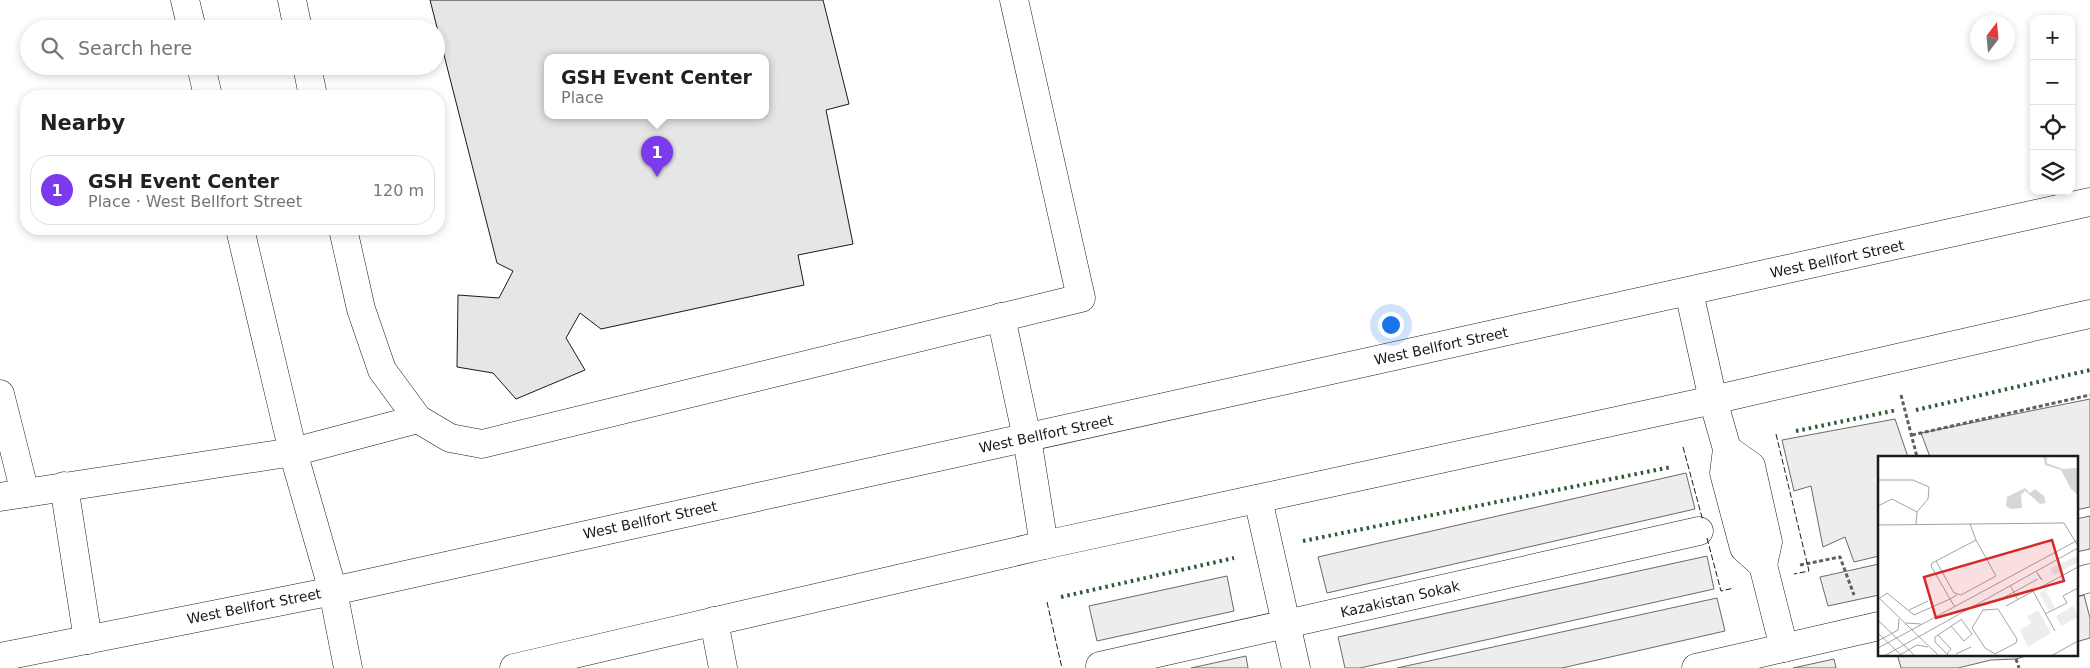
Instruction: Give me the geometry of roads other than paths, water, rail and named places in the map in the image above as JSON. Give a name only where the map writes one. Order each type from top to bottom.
[{"type":"main road","points":[[186,0],[190,20]]},
{"type":"main road","points":[[292,0],[296,20]]},
{"type":"main road","points":[[344,235],[360,310],[382,370],[418,419],[450,438],[482,444],[1081,298],[1014,0]]},
{"type":"main road","points":[[203,75],[207,90]]},
{"type":"main road","points":[[309,75],[312,90]]},
{"type":"main road","name":"West Bellfort Street","points":[[0,657],[333,590],[2090,202]]},
{"type":"main road","points":[[241,235],[293,452],[333,590],[348,668]]},
{"type":"main road","points":[[1689,292],[1713,400],[1727,449],[1724,473],[1744,548],[1764,569],[1784,648]]},
{"type":"main road","points":[[514,668],[1044,545],[1713,400],[2090,314]]},
{"type":"main road","points":[[1001,317],[1028,438],[1044,545]]},
{"type":"main road","points":[[0,394],[13,495],[293,452],[418,419]]},
{"type":"main road","points":[[64,486],[88,640]]},
{"type":"main road","points":[[1258,499],[1296,668]]},
{"type":"main road","name":"Kazakistan Sokak","points":[[1100,666],[1700,531]]},
{"type":"main road","points":[[714,621],[723,668]]},
{"type":"main road","points":[[1696,668],[1878,626]]},
{"type":"place","name":"GSH Event Center","points":[[657,177]]}]
